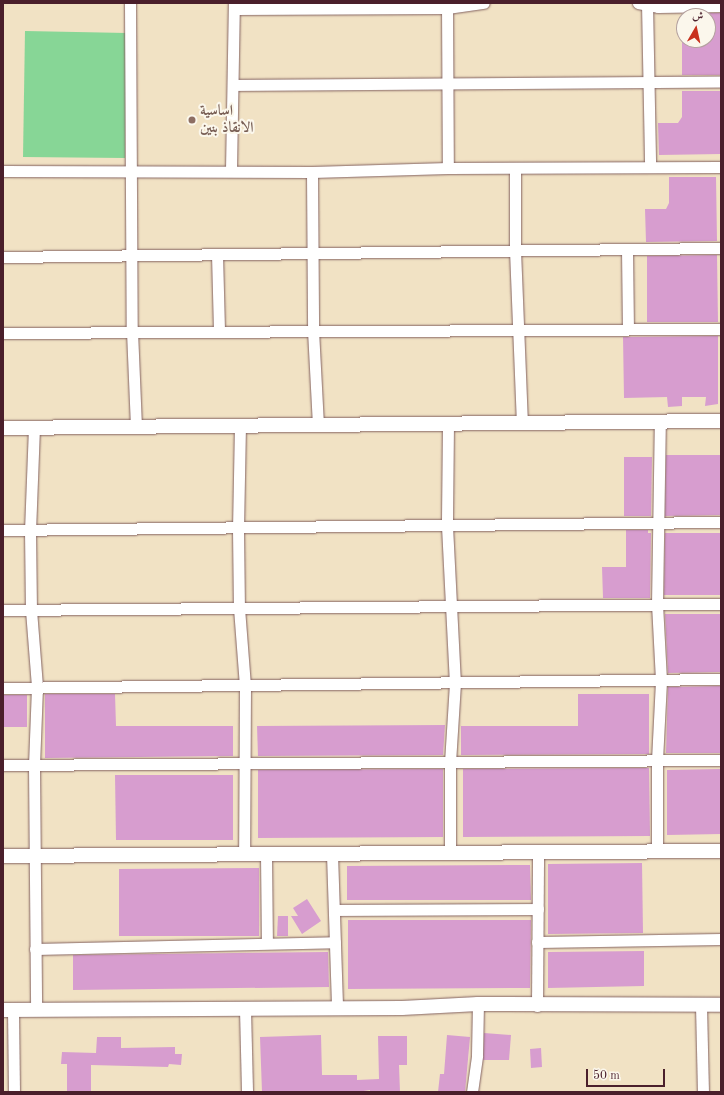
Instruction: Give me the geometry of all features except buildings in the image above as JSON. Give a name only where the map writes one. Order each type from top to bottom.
[{"type":"street","points":[[130,3],[132,331],[136,426]]},
{"type":"street","points":[[231,170],[234,6],[447,6],[484,3]]},
{"type":"street","points":[[650,166],[644,4],[658,7],[721,6]]},
{"type":"street","points":[[447,6],[448,168]]},
{"type":"street","points":[[233,85],[447,86],[721,82]]},
{"type":"street","points":[[3,171],[231,170],[312,172],[448,168],[650,166],[721,167]]},
{"type":"street","points":[[515,168],[515,250],[522,423]]},
{"type":"street","points":[[312,172],[313,330],[318,425]]},
{"type":"street","points":[[3,257],[721,248]]},
{"type":"street","points":[[627,249],[628,328]]},
{"type":"street","points":[[217,254],[219,330]]},
{"type":"street","points":[[3,333],[219,330],[721,328]]},
{"type":"street","points":[[3,428],[721,421]]},
{"type":"street","points":[[657,851],[657,760],[661,680],[657,604],[657,523],[660,422]]},
{"type":"street","points":[[448,424],[447,526],[455,683],[450,762],[450,853]]},
{"type":"street","points":[[240,425],[238,529],[239,608],[245,686],[243,765],[244,854]]},
{"type":"street","points":[[34,427],[30,530],[32,610],[37,687],[34,765],[36,1010]]},
{"type":"street","points":[[3,530],[238,529],[721,522]]},
{"type":"street","points":[[3,610],[721,604]]},
{"type":"street","points":[[3,688],[721,679]]},
{"type":"street","points":[[3,765],[243,765],[721,760]]},
{"type":"street","points":[[3,856],[721,851]]},
{"type":"street","points":[[537,1006],[538,852]]},
{"type":"street","points":[[266,854],[267,943]]},
{"type":"street","points":[[332,854],[337,1008]]},
{"type":"street","points":[[334,910],[538,909]]},
{"type":"street","points":[[537,942],[721,939]]},
{"type":"street","points":[[35,949],[335,942]]},
{"type":"street","points":[[472,1092],[477,1055],[478,1004]]},
{"type":"street","points":[[14,1092],[8,1010],[337,1008],[478,1004],[537,1006],[721,1005]]},
{"type":"street","points":[[701,1005],[703,1092]]},
{"type":"street","points":[[246,1009],[247,1092]]},
{"type":"green space","points":[[25,31],[127,33],[125,158],[23,157]]},
{"type":"place","name":"اساسية الانقاذ بنين","points":[[192,120]]}]
